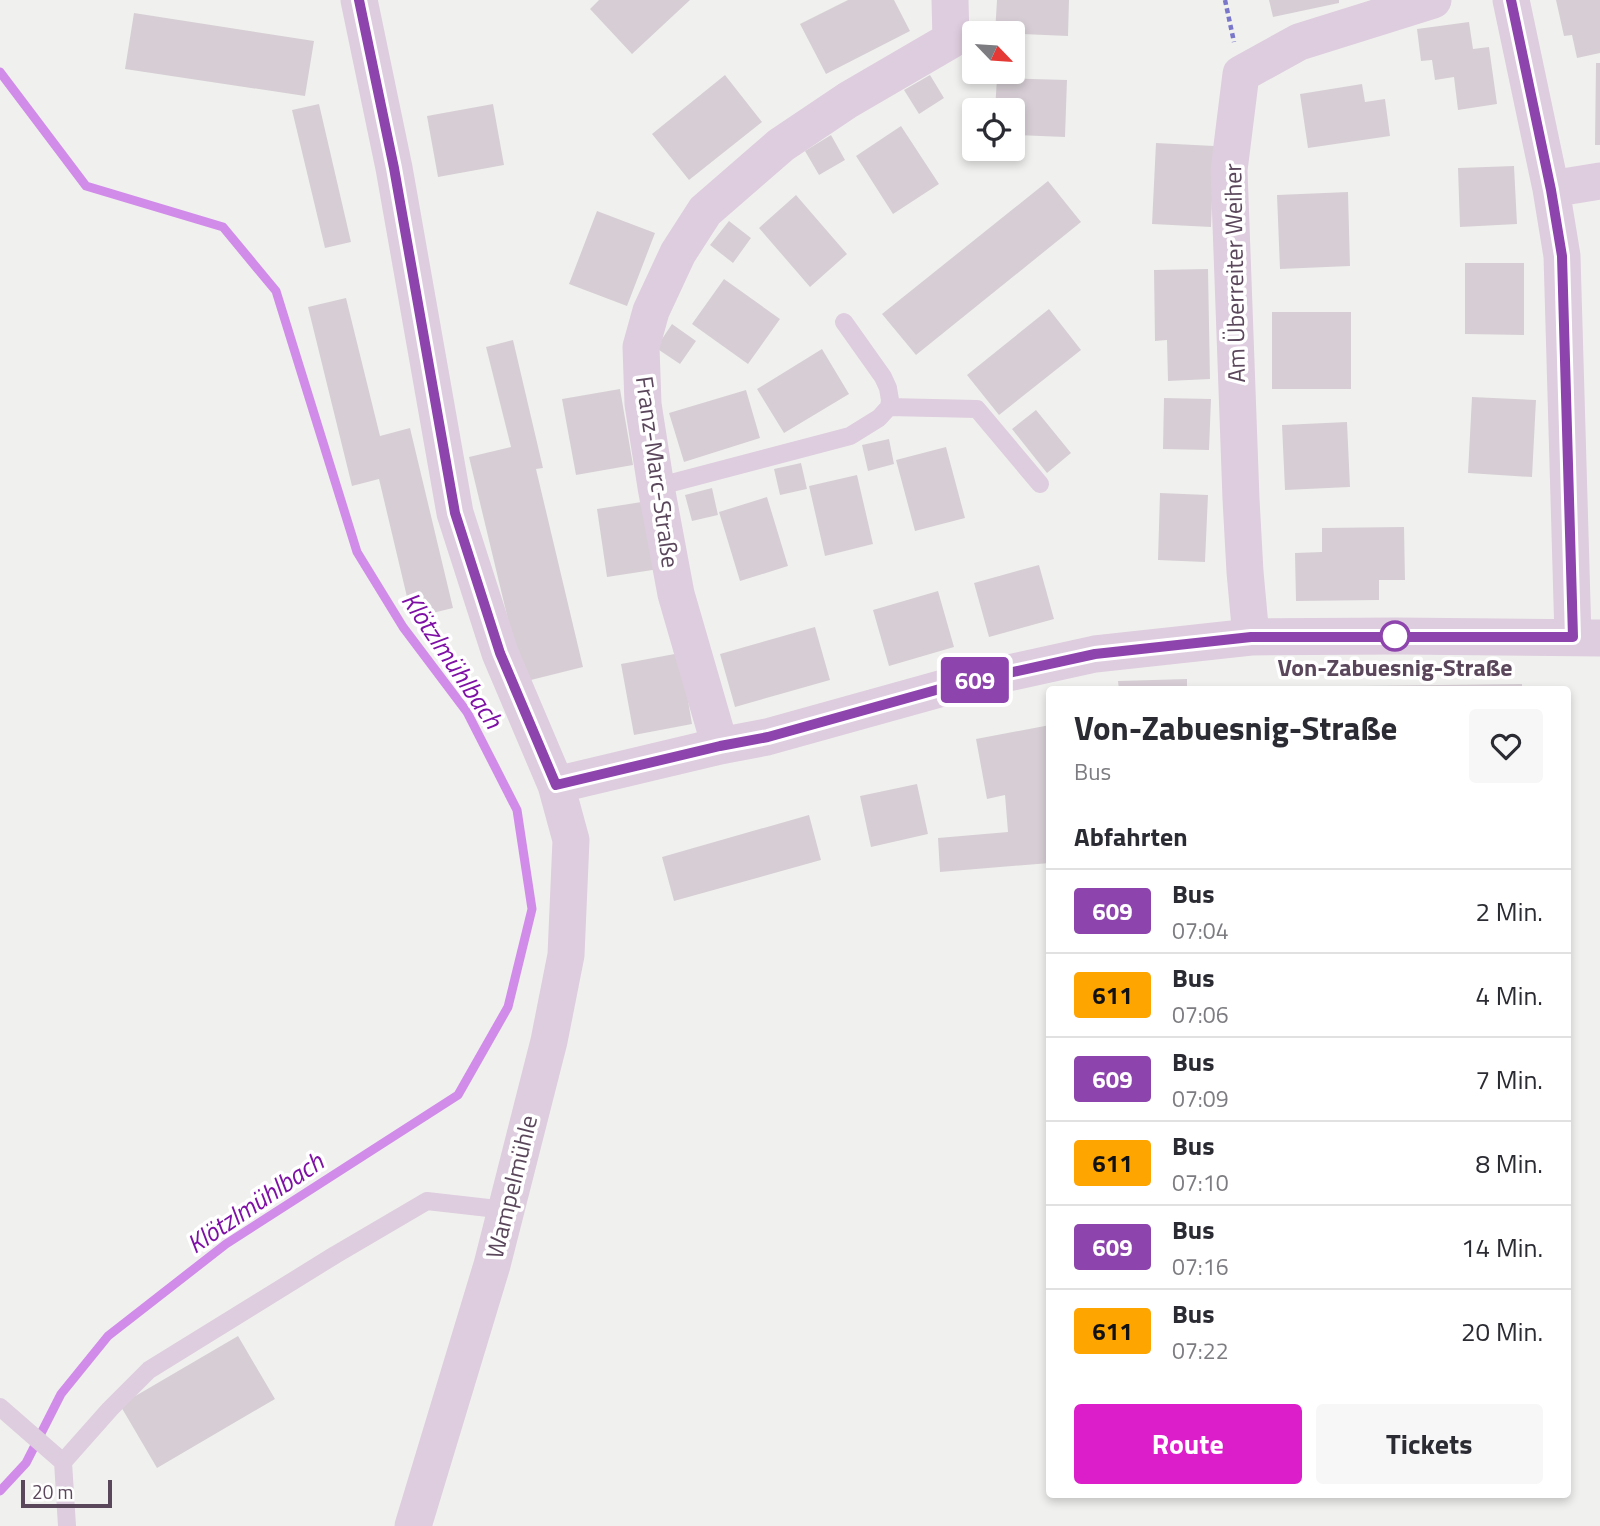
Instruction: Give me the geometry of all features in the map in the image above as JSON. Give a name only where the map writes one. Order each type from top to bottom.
[{"type":"street","name":"Wampelmühle","points":[[359,0],[394,168],[455,513],[500,653],[556,785],[571,841],[566,955],[549,1041],[492,1265],[413,1526]]},
{"type":"street","name":"Franz-Marc-Straße","points":[[720,746],[676,594],[656,487],[643,404],[641,348],[651,311],[678,253],[705,211],[781,145],[848,100],[951,40],[950,0]]},
{"type":"street","name":"Am Überreiter Weiher","points":[[1251,637],[1242,511],[1229,170],[1241,74],[1299,42],[1433,0]]},
{"type":"street","points":[[556,785],[768,737],[954,685],[1095,654],[1251,637],[1587,637],[1562,256],[1551,190],[1511,0]]},
{"type":"street","points":[[1551,190],[1600,181]]},
{"type":"lane","points":[[656,487],[850,436],[879,418],[888,407],[888,388],[845,322]]},
{"type":"lane","points":[[888,407],[977,409],[1040,484]]},
{"type":"lane","points":[[67,1526],[63,1462],[149,1370],[427,1201],[506,1210]]},
{"type":"lane","points":[[0,1407],[63,1462]]},
{"type":"building","points":[[599,0],[690,0],[632,54],[590,9]]},
{"type":"building","points":[[848,0],[894,0],[910,31],[826,74],[800,24]]},
{"type":"building","points":[[997,0],[1069,0],[1068,36],[1026,34],[1026,21],[996,21]]},
{"type":"building","points":[[1269,0],[1339,0],[1339,3],[1273,17]]},
{"type":"building","points":[[1556,0],[1600,0],[1600,53],[1577,58],[1572,35],[1564,36]]},
{"type":"building","points":[[134,13],[314,41],[305,96],[125,69]]},
{"type":"building","points":[[1469,22],[1473,49],[1489,47],[1497,104],[1458,110],[1454,77],[1435,80],[1432,60],[1421,61],[1417,29]]},
{"type":"building","points":[[1596,63],[1600,63],[1600,145],[1595,145]]},
{"type":"building","points":[[725,75],[762,122],[689,180],[652,134]]},
{"type":"building","points":[[930,75],[944,98],[919,114],[904,90]]},
{"type":"building","points":[[1026,79],[1067,80],[1065,137],[1025,135],[1025,98],[996,98],[997,84],[1026,84]]},
{"type":"building","points":[[1362,84],[1365,102],[1385,99],[1390,136],[1308,148],[1300,94]]},
{"type":"building","points":[[319,104],[351,242],[325,248],[292,110]]},
{"type":"building","points":[[493,104],[504,165],[438,177],[427,116]]},
{"type":"building","points":[[901,126],[939,184],[893,214],[856,156]]},
{"type":"building","points":[[831,135],[845,160],[819,175],[805,151]]},
{"type":"building","points":[[1156,143],[1214,146],[1211,227],[1152,224]]},
{"type":"building","points":[[1514,166],[1517,224],[1460,227],[1458,168]]},
{"type":"building","points":[[1048,181],[1081,222],[916,355],[882,314]]},
{"type":"building","points":[[1348,192],[1350,266],[1280,269],[1277,195]]},
{"type":"building","points":[[796,195],[847,254],[810,287],[759,228]]},
{"type":"building","points":[[597,211],[655,233],[627,306],[569,284]]},
{"type":"building","points":[[729,221],[751,238],[733,263],[710,245]]},
{"type":"building","points":[[1465,263],[1524,263],[1524,335],[1465,334]]},
{"type":"building","points":[[1208,269],[1210,379],[1168,381],[1167,340],[1155,341],[1154,270]]},
{"type":"building","points":[[724,279],[780,319],[748,364],[692,324]]},
{"type":"building","points":[[346,298],[380,436],[410,428],[453,608],[412,618],[379,479],[352,486],[308,307]]},
{"type":"building","points":[[1049,309],[1081,350],[999,415],[967,375]]},
{"type":"building","points":[[1272,312],[1351,312],[1351,389],[1272,389]]},
{"type":"building","points":[[672,324],[696,341],[680,364],[656,348]]},
{"type":"building","points":[[513,340],[543,468],[536,469],[583,667],[523,682],[469,457],[511,447],[486,347]]},
{"type":"building","points":[[822,349],[849,394],[784,433],[757,389]]},
{"type":"building","points":[[620,389],[633,465],[576,475],[562,399]]},
{"type":"building","points":[[746,390],[760,438],[684,462],[669,413]]},
{"type":"building","points":[[1472,397],[1536,400],[1532,477],[1468,473]]},
{"type":"building","points":[[1164,398],[1211,399],[1209,450],[1163,449]]},
{"type":"building","points":[[1036,410],[1071,453],[1047,473],[1012,429]]},
{"type":"building","points":[[1347,422],[1350,487],[1285,490],[1282,425]]},
{"type":"building","points":[[889,439],[894,464],[868,471],[862,445]]},
{"type":"building","points":[[946,447],[965,518],[915,531],[896,460]]},
{"type":"building","points":[[801,463],[807,489],[780,495],[774,469]]},
{"type":"building","points":[[857,475],[873,544],[825,556],[809,486]]},
{"type":"building","points":[[712,488],[718,515],[692,521],[685,495]]},
{"type":"building","points":[[1160,493],[1208,495],[1205,562],[1158,560]]},
{"type":"building","points":[[767,497],[788,566],[740,581],[719,512]]},
{"type":"building","points":[[648,501],[659,569],[607,577],[597,509]]},
{"type":"building","points":[[1404,527],[1405,580],[1379,580],[1379,600],[1296,601],[1295,553],[1322,552],[1322,528]]},
{"type":"building","points":[[1039,565],[1054,619],[989,637],[974,583]]},
{"type":"building","points":[[938,591],[954,647],[889,666],[873,610]]},
{"type":"building","points":[[815,627],[830,680],[735,707],[720,654]]},
{"type":"building","points":[[680,653],[692,724],[634,735],[621,664]]},
{"type":"building","points":[[1187,679],[1187,686],[1119,686],[1118,681]]},
{"type":"building","points":[[1522,684],[1522,686],[1357,686]]},
{"type":"building","points":[[1046,726],[1046,863],[940,872],[938,838],[1008,832],[1005,795],[987,799],[976,739]]},
{"type":"building","points":[[917,784],[928,834],[871,847],[860,796]]},
{"type":"building","points":[[809,815],[821,860],[674,901],[662,857]]},
{"type":"building","points":[[238,1336],[275,1399],[157,1468],[120,1405]]},
{"type":"waterway","name":"Klötzlmühlbach","points":[[0,72],[86,186],[223,227],[276,291],[357,552],[403,627],[467,712],[517,810],[532,909],[508,1007],[458,1095],[226,1244],[108,1336],[61,1394],[26,1463],[0,1491]]},
{"type":"bus line","name":"609","points":[[359,0],[394,168],[455,513],[500,653],[556,785],[768,737],[954,685],[1095,654],[1251,637],[1573,637],[1562,256],[1551,190],[1511,0]]},
{"type":"place","name":"Von-Zabuesnig-Straße","points":[[1395,636]]}]
